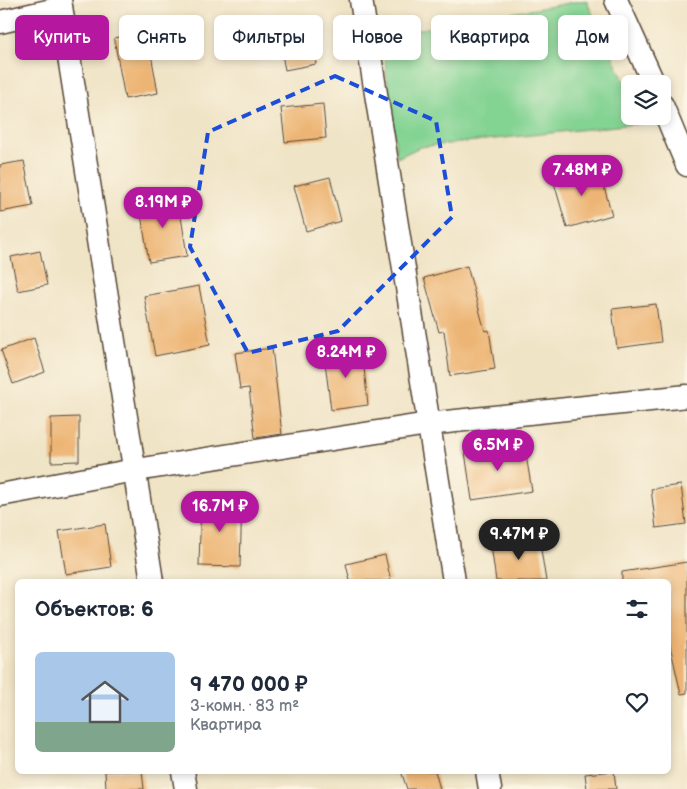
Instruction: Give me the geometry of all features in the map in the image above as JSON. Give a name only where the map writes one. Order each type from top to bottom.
[{"type":"street","points":[[361,0],[454,579]]},
{"type":"street","points":[[616,0],[650,75]]},
{"type":"street","points":[[0,22],[60,4],[152,579]]},
{"type":"street","points":[[670,125],[687,165]]},
{"type":"street","points":[[0,495],[135,471],[428,424],[687,396]]},
{"type":"street","points":[[184,774],[186,789]]},
{"type":"street","points":[[488,774],[490,789]]},
{"type":"highlighted area","points":[[335,76],[436,121],[452,217],[338,331],[248,353],[190,247],[208,132]]},
{"type":"green space","points":[[586,0],[593,15],[558,15],[558,60],[614,60],[621,75],[621,125],[625,125],[420,147],[397,158],[385,60],[421,60],[421,29],[431,27],[431,60],[548,60],[548,15],[501,15]]},
{"type":"building","points":[[119,37],[119,60],[152,60],[158,93],[125,99],[114,38]]},
{"type":"building","points":[[283,60],[315,60],[316,64],[285,70]]},
{"type":"building","points":[[323,104],[326,138],[285,142],[281,108]]},
{"type":"building","points":[[24,161],[33,206],[0,212],[0,165]]},
{"type":"building","points":[[598,166],[612,215],[567,228],[553,179]]},
{"type":"building","points":[[330,177],[341,221],[306,231],[294,186]]},
{"type":"building","points":[[178,196],[187,256],[149,262],[139,203]]},
{"type":"building","points":[[40,251],[47,285],[18,291],[11,257]]},
{"type":"building","points":[[467,266],[485,331],[489,330],[495,369],[450,376],[444,331],[439,332],[424,278]]},
{"type":"building","points":[[199,286],[210,345],[155,356],[144,296]]},
{"type":"building","points":[[656,304],[661,342],[617,348],[612,309]]},
{"type":"building","points":[[34,338],[45,372],[13,384],[1,350]]},
{"type":"building","points":[[272,348],[282,434],[255,438],[249,388],[240,389],[235,353]]},
{"type":"building","points":[[362,349],[368,405],[331,410],[324,354]]},
{"type":"building","points":[[79,417],[79,461],[51,462],[51,418]]},
{"type":"building","points":[[524,443],[532,491],[472,500],[465,452]]},
{"type":"building","points":[[681,485],[686,524],[656,528],[651,489]]},
{"type":"building","points":[[201,499],[242,500],[240,567],[199,566]]},
{"type":"building","points":[[105,524],[111,567],[66,574],[59,531]]},
{"type":"building","points":[[539,537],[546,579],[496,579],[491,545]]},
{"type":"building","points":[[385,555],[391,579],[350,579],[346,564]]},
{"type":"building","points":[[687,562],[687,693],[681,694],[671,650],[671,579],[622,579],[622,572]]},
{"type":"building","points":[[105,774],[142,774],[144,789],[106,789]]},
{"type":"building","points":[[402,774],[436,774],[440,789],[407,789]]},
{"type":"building","points":[[585,774],[614,774],[616,789],[587,789]]}]
